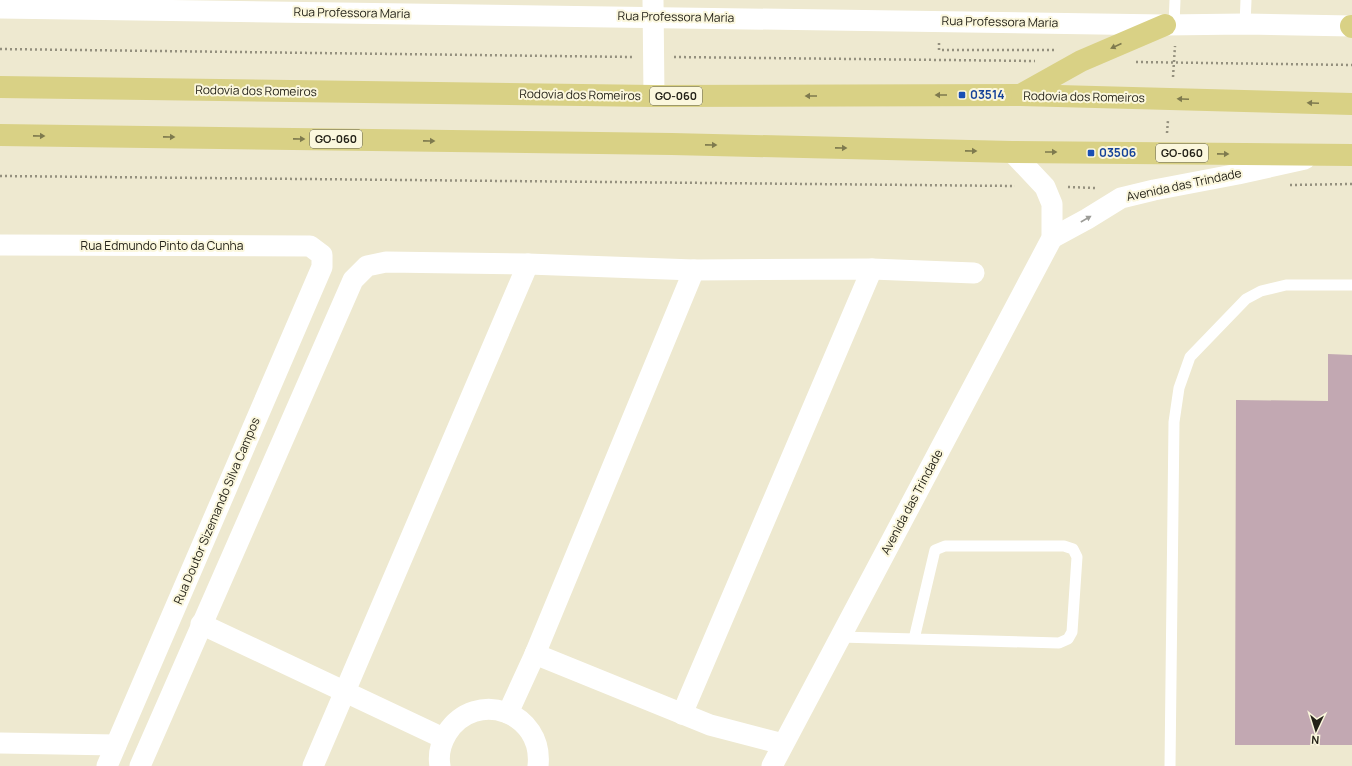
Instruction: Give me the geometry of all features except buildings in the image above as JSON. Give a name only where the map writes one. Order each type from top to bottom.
[{"type":"main road","points":[[1021,95],[1081,61],[1169,25]]},
{"type":"main road","name":"Rodovia dos Romeiros","points":[[0,87],[654,96],[1021,95],[1352,104]]},
{"type":"main road","name":"GO-060","points":[[0,135],[672,144],[1012,152],[1352,154]]},
{"type":"street","name":"Rua Professora Maria","points":[[0,8],[653,8],[1169,25],[1245,24],[1352,27]]},
{"type":"street","points":[[653,8],[654,96]]},
{"type":"street","name":"Avenida das Trindade","points":[[772,766],[1052,238],[1052,204],[1045,186],[1012,152]]},
{"type":"street","name":"Avenida das Trindade","points":[[1052,238],[1121,198],[1325,155]]},
{"type":"street","name":"Rua Edmundo Pinto da Cunha","points":[[0,245],[310,246],[322,255]]},
{"type":"street","name":"Rua Doutor Sizemando Silva Campos","points":[[107,766],[322,267],[322,255]]},
{"type":"street","points":[[140,766],[353,280],[367,266],[386,262],[528,264],[694,270],[872,269],[974,273]]},
{"type":"street","points":[[313,766],[528,264]]},
{"type":"street","points":[[682,714],[872,269]]},
{"type":"street","points":[[508,713],[535,654],[694,270]]},
{"type":"street","points":[[201,624],[443,738]]},
{"type":"street","points":[[535,654],[710,725],[783,744]]},
{"type":"street","points":[[440,766],[440,751],[443,738],[452,726],[464,716],[478,710],[493,710],[508,713],[524,722],[534,737],[539,755],[538,766]]},
{"type":"street","points":[[0,743],[116,745]]},
{"type":"lane","points":[[1169,25],[1175,0]]},
{"type":"lane","points":[[1245,24],[1246,0]]},
{"type":"lane","points":[[1170,766],[1174,422],[1179,388],[1190,357],[1246,299],[1261,291],[1286,285],[1352,285]]},
{"type":"lane","points":[[840,637],[1058,644],[1068,639],[1072,632],[1077,557],[1073,549],[1064,546],[940,547],[935,550],[914,639]]},
{"type":"path","points":[[939,42],[939,50],[1057,50]]},
{"type":"path","points":[[0,176],[1045,186],[1099,188]]},
{"type":"path","points":[[1285,186],[1352,184]]},
{"type":"place","name":"03514","points":[[962,95]]},
{"type":"place","name":"03506","points":[[1091,153]]}]
